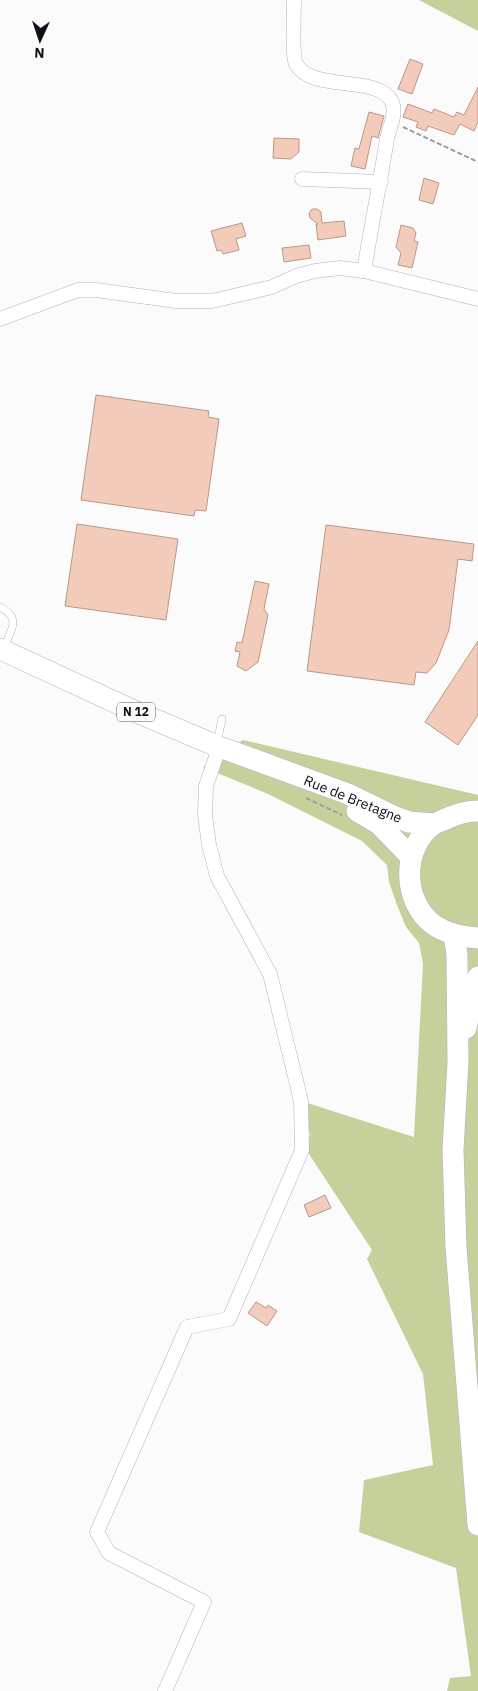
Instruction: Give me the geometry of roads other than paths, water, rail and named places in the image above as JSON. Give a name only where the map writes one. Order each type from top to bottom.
[{"type":"main road","name":"Rue de Bretagne","points":[[1,649],[132,710],[217,746],[348,794],[395,817],[409,822],[434,824]]},
{"type":"main road","name":"Rue de Bretagne","points":[[273,767],[326,792],[379,824],[411,857]]},
{"type":"main road","points":[[478,794],[472,811],[434,824],[421,837],[411,857],[409,876],[412,894],[421,911],[434,925],[464,937],[478,938]]},
{"type":"main road","points":[[454,934],[458,1062],[453,1150],[456,1247],[478,1525]]},
{"type":"main road","points":[[458,1062],[478,977]]},
{"type":"street","points":[[294,0],[294,56],[296,66],[313,79],[370,88],[380,92],[391,102],[393,110],[392,122],[364,271]]},
{"type":"street","points":[[302,179],[381,182]]},
{"type":"street","points":[[0,319],[78,290],[96,290],[176,301],[212,301],[272,287],[296,276],[315,271],[340,268],[364,271],[478,299]]},
{"type":"street","points":[[165,1691],[204,1602],[109,1553],[96,1532],[187,1327],[229,1319],[302,1150],[301,1101],[270,974],[217,876],[209,845],[204,815],[206,786],[217,754],[217,746]]},
{"type":"lane","points":[[0,607],[10,612],[13,617],[13,626],[1,649]]},
{"type":"lane","points":[[217,746],[222,719]]}]
